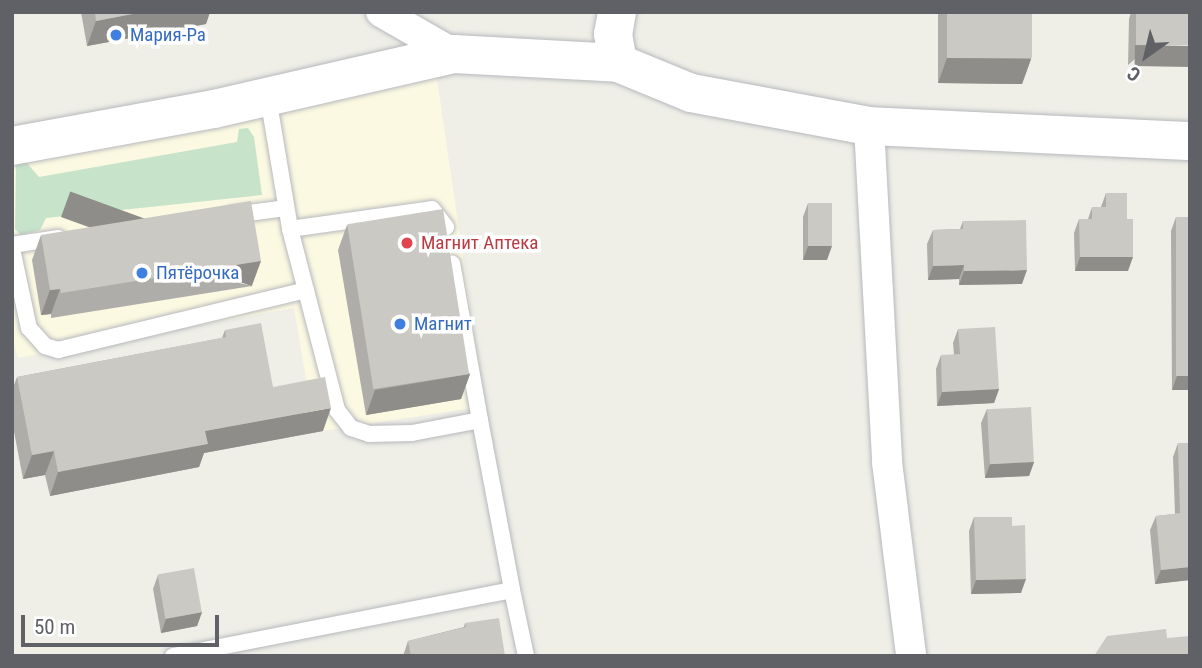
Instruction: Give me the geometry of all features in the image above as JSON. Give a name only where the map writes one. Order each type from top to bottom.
[{"type":"main road","points":[[617,12],[612,34],[618,62]]},
{"type":"main road","points":[[12,146],[268,97],[454,54],[618,62],[691,93],[869,126],[1190,141]]},
{"type":"street","points":[[381,12],[454,54]]},
{"type":"street","points":[[869,126],[887,462],[911,656]]},
{"type":"lane","points":[[268,97],[290,229],[344,423],[369,434],[412,433],[480,420]]},
{"type":"lane","points":[[218,217],[286,208]]},
{"type":"lane","points":[[290,229],[432,209],[444,221],[526,656]]},
{"type":"lane","points":[[81,235],[12,247],[29,328],[45,346],[58,350],[306,290]]},
{"type":"lane","points":[[173,656],[512,590]]},
{"type":"shaded area","points":[[434,59],[485,406],[315,432],[294,308],[18,358],[12,336],[12,146]]},
{"type":"green space","points":[[248,128],[254,137],[262,195],[46,218],[40,230],[21,235],[15,229],[16,165],[26,162],[39,177],[237,142],[239,129]]},
{"type":"building","points":[[95,12],[143,12],[96,21]]},
{"type":"building","points":[[947,12],[1032,12],[1032,58],[947,58]]},
{"type":"building","points":[[1136,12],[1190,12],[1190,45],[1136,45]]},
{"type":"building","points":[[1106,193],[1127,193],[1127,219],[1133,219],[1133,257],[1080,257],[1079,219],[1092,219],[1092,207],[1106,207]]},
{"type":"building","points":[[251,201],[261,261],[61,293],[60,289],[50,290],[41,235]]},
{"type":"building","points":[[808,203],[832,203],[832,246],[808,246]]},
{"type":"building","name":"Магнит","points":[[443,209],[469,374],[373,389],[347,224]]},
{"type":"building","points":[[1176,217],[1190,217],[1190,376],[1176,376]]},
{"type":"building","points":[[1026,220],[1027,270],[964,271],[964,265],[933,266],[933,230],[963,229],[963,221]]},
{"type":"building","points":[[261,323],[273,387],[325,377],[331,408],[205,431],[208,444],[58,472],[54,451],[32,455],[17,377],[226,337],[225,330]]},
{"type":"building","points":[[995,327],[999,389],[942,392],[941,355],[960,354],[958,329]]},
{"type":"building","points":[[1031,407],[1034,462],[990,464],[987,409]]},
{"type":"building","points":[[1178,443],[1190,443],[1190,567],[1161,570],[1156,516],[1180,513]]},
{"type":"building","points":[[974,517],[1012,517],[1012,526],[1025,525],[1026,579],[976,580]]},
{"type":"building","points":[[194,568],[202,612],[165,619],[158,574]]},
{"type":"building","points":[[499,618],[505,656],[411,656],[408,641],[466,627],[465,623]]},
{"type":"building","points":[[1166,629],[1167,638],[1190,636],[1190,656],[1094,656],[1107,636]]},
{"type":"place","name":"Мария-Ра","points":[[116,35]]},
{"type":"place","name":"Магнит Аптека","points":[[407,243]]},
{"type":"place","name":"Пятёрочка","points":[[142,273]]},
{"type":"place","name":"Магнит","points":[[400,324]]}]
